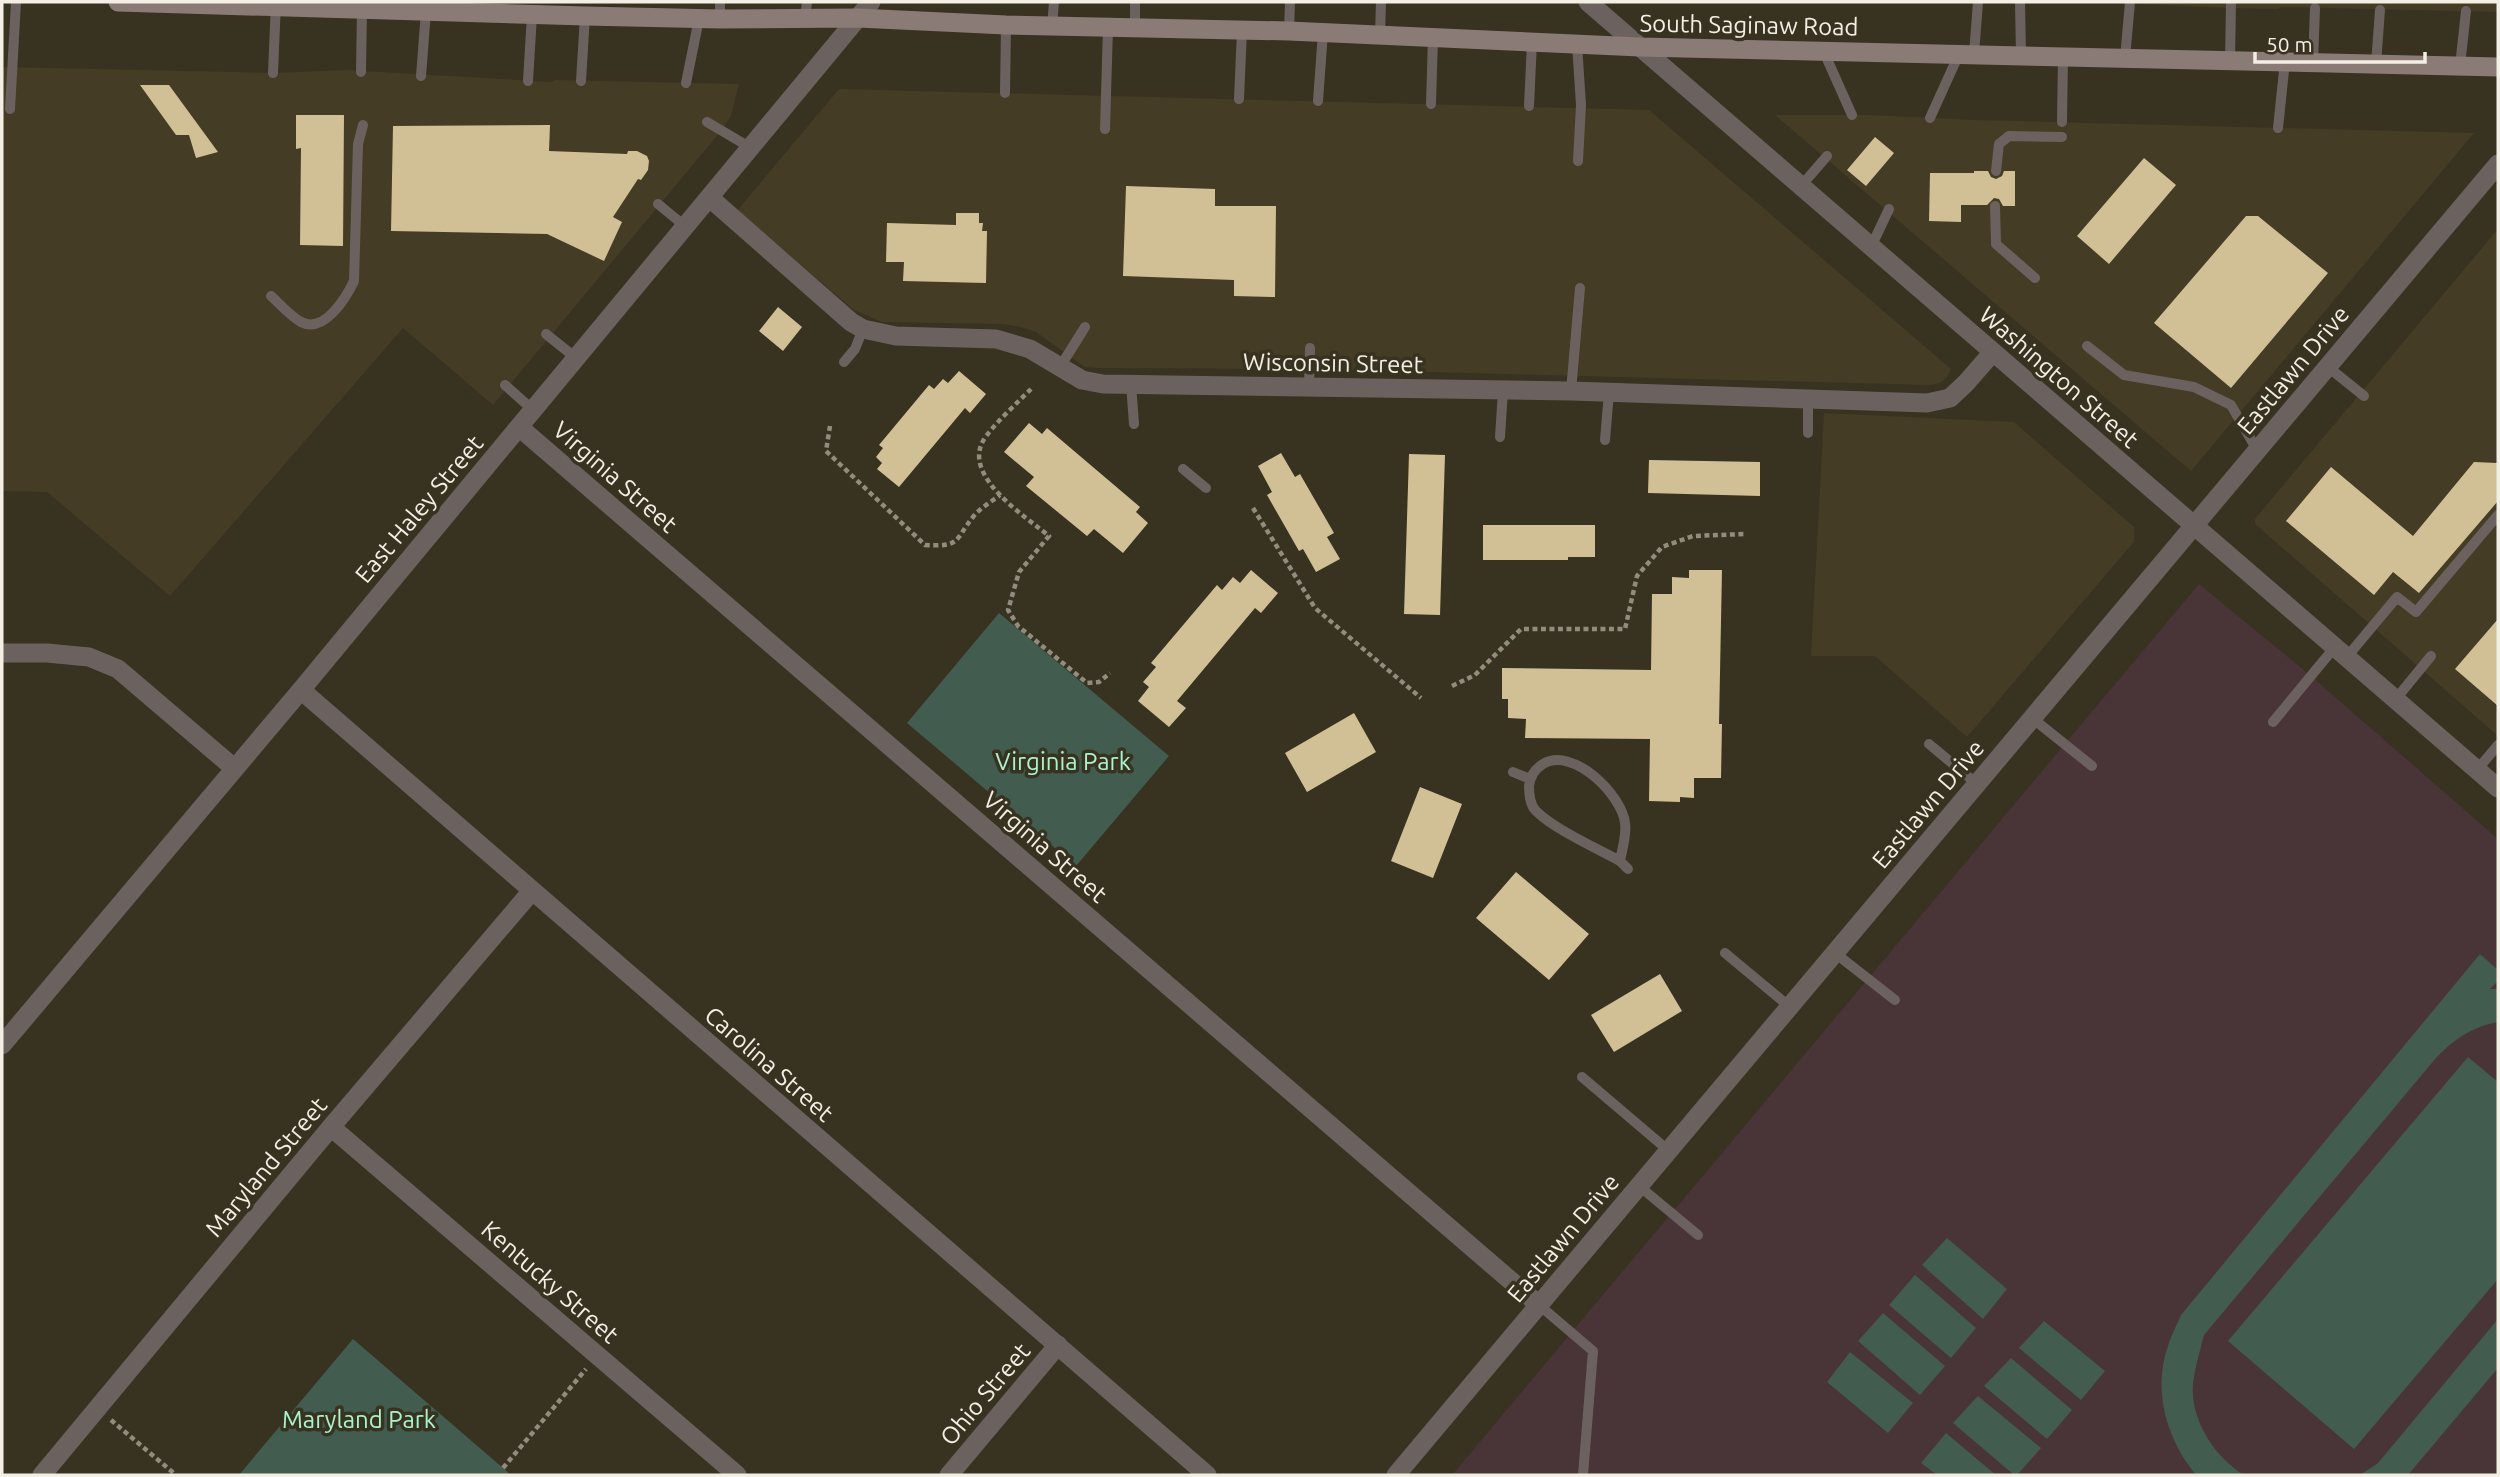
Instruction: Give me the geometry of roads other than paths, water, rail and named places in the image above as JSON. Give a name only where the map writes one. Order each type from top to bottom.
[{"type":"main road","name":"South Saginaw Road","points":[[118,2],[276,4],[426,11],[525,10],[585,16],[662,14],[699,19],[720,10],[806,10],[858,18],[1006,25],[1323,32],[1640,47],[2498,67]]},
{"type":"street","name":"East Haley Street","points":[[2,1045],[871,2]]},
{"type":"street","name":"Washington Street","points":[[1588,2],[2498,788]]},
{"type":"street","name":"Eastlawn Drive","points":[[1396,1475],[2498,164]]},
{"type":"street","name":"Wisconsin Street","points":[[710,198],[851,322],[863,329],[896,336],[996,339],[1030,349],[1082,380],[1103,384],[1571,391],[1927,402],[1950,398],[1993,352]]},
{"type":"street","name":"Virginia Street","points":[[519,427],[1539,1305]]},
{"type":"street","points":[[2,653],[89,657],[118,669],[234,768]]},
{"type":"street","name":"Carolina Street","points":[[300,690],[1207,1475]]},
{"type":"street","name":"Maryland Street","points":[[42,1475],[331,1127],[531,892]]},
{"type":"street","name":"Kentucky Street","points":[[331,1127],[737,1475]]},
{"type":"street","name":"Ohio Street","points":[[949,1475],[1058,1345]]},
{"type":"lane","points":[[10,108],[16,2]]},
{"type":"lane","points":[[1052,26],[1054,2]]},
{"type":"lane","points":[[1135,2],[1135,27]]},
{"type":"lane","points":[[1289,31],[1290,2]]},
{"type":"lane","points":[[1380,35],[1381,2]]},
{"type":"lane","points":[[1930,118],[1967,54],[1979,2]]},
{"type":"lane","points":[[2020,2],[2021,55]]},
{"type":"lane","points":[[2125,58],[2130,2]]},
{"type":"lane","points":[[2230,61],[2231,2]]},
{"type":"lane","points":[[273,73],[276,4]]},
{"type":"lane","points":[[2313,63],[2315,8]]},
{"type":"lane","points":[[361,72],[362,9]]},
{"type":"lane","points":[[2376,64],[2380,9]]},
{"type":"lane","points":[[525,10],[528,81]]},
{"type":"lane","points":[[421,76],[426,11]]},
{"type":"lane","points":[[2460,66],[2466,11]]},
{"type":"lane","points":[[581,81],[585,16]]},
{"type":"lane","points":[[685,83],[699,19]]},
{"type":"lane","points":[[1005,93],[1006,25]]},
{"type":"lane","points":[[1105,129],[1108,27]]},
{"type":"lane","points":[[1239,99],[1242,30]]},
{"type":"lane","points":[[1318,101],[1323,32]]},
{"type":"lane","points":[[1431,104],[1433,37]]},
{"type":"lane","points":[[1529,106],[1532,42]]},
{"type":"lane","points":[[1577,44],[1581,105],[1578,161]]},
{"type":"lane","points":[[1823,50],[1852,115]]},
{"type":"lane","points":[[2063,56],[2063,122]]},
{"type":"lane","points":[[2278,128],[2285,61]]},
{"type":"lane","points":[[707,122],[751,148]]},
{"type":"lane","points":[[271,296],[302,322],[312,325],[329,314],[347,295],[354,281],[358,144],[363,125]]},
{"type":"lane","points":[[1996,171],[1999,144],[2008,136],[2062,137]]},
{"type":"lane","points":[[1801,187],[1827,156]]},
{"type":"lane","points":[[658,204],[686,227]]},
{"type":"lane","points":[[1995,206],[1996,244],[2035,278]]},
{"type":"lane","points":[[1871,247],[1889,209]]},
{"type":"lane","points":[[1571,391],[1580,288]]},
{"type":"lane","points":[[1060,367],[1086,327]]},
{"type":"lane","points":[[844,362],[855,349],[863,329]]},
{"type":"lane","points":[[546,334],[576,358]]},
{"type":"lane","points":[[2087,346],[2124,375],[2194,387],[2231,405],[2257,450]]},
{"type":"lane","points":[[1309,387],[1310,348]]},
{"type":"lane","points":[[2328,367],[2364,396]]},
{"type":"lane","points":[[1131,384],[1134,424]]},
{"type":"lane","points":[[505,385],[533,410]]},
{"type":"lane","points":[[1500,437],[1503,390]]},
{"type":"lane","points":[[1605,440],[1609,393]]},
{"type":"lane","points":[[1808,399],[1808,433]]},
{"type":"lane","points":[[1183,469],[1206,488]]},
{"type":"lane","points":[[2273,722],[2397,597],[2416,612],[2498,515]]},
{"type":"lane","points":[[2395,700],[2431,656]]},
{"type":"lane","points":[[2032,718],[2092,766]]},
{"type":"lane","points":[[1928,744],[1977,784]]},
{"type":"lane","points":[[2477,770],[2498,745]]},
{"type":"lane","points":[[1550,760],[1568,760],[1584,768],[1617,802],[1625,821],[1624,865],[1534,810],[1529,795],[1530,779],[1538,768],[1550,760]]},
{"type":"lane","points":[[1513,772],[1530,779]]},
{"type":"lane","points":[[1725,953],[1790,1007]]},
{"type":"lane","points":[[1835,953],[1895,1000]]},
{"type":"lane","points":[[1582,1077],[1669,1151]]},
{"type":"lane","points":[[1639,1186],[1698,1235]]},
{"type":"lane","points":[[1539,1305],[1592,1351],[1583,1475]]},
{"type":"park label","name":"Virginia Park","points":[[1063,761]]},
{"type":"park label","name":"Maryland Park","points":[[359,1419]]}]
